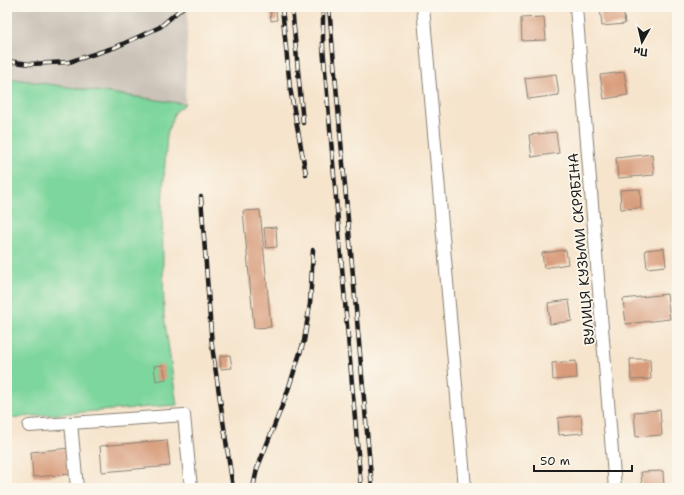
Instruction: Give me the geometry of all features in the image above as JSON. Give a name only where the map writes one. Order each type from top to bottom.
[{"type":"street","points":[[423,7],[465,488]]},
{"type":"street","name":"ВУЛИЦЯ КУЗЬМИ СКРЯБІНА","points":[[576,7],[616,488]]},
{"type":"street","points":[[29,426],[184,414],[191,488]]},
{"type":"street","points":[[71,423],[77,488]]},
{"type":"shaded area","points":[[7,7],[188,7],[185,104],[7,78]]},
{"type":"green space","points":[[7,78],[185,104],[175,112],[167,134],[162,207],[164,316],[177,405],[7,418]]},
{"type":"building","points":[[600,7],[623,7],[625,24],[602,26]]},
{"type":"building","points":[[270,11],[276,11],[277,20],[271,21]]},
{"type":"building","points":[[544,17],[546,40],[522,41],[521,18]]},
{"type":"building","points":[[624,72],[628,95],[604,99],[600,75]]},
{"type":"building","points":[[556,74],[559,95],[528,99],[525,78]]},
{"type":"building","points":[[556,132],[559,153],[532,157],[529,135]]},
{"type":"building","points":[[652,154],[654,175],[618,178],[616,158]]},
{"type":"building","points":[[640,189],[641,208],[621,209],[620,190]]},
{"type":"building","points":[[260,210],[271,327],[254,328],[243,211]]},
{"type":"building","points":[[276,227],[277,247],[266,248],[264,228]]},
{"type":"building","points":[[664,248],[666,266],[647,268],[645,250]]},
{"type":"building","points":[[566,250],[568,264],[544,268],[542,253]]},
{"type":"building","points":[[667,294],[670,319],[626,324],[623,299]]},
{"type":"building","points":[[569,300],[572,321],[550,324],[548,303]]},
{"type":"building","points":[[230,355],[232,368],[221,369],[220,356]]},
{"type":"building","points":[[630,359],[650,359],[651,379],[631,380]]},
{"type":"building","points":[[576,361],[577,378],[553,380],[552,363]]},
{"type":"building","points":[[163,365],[166,379],[156,381],[154,366]]},
{"type":"building","points":[[660,410],[662,435],[636,437],[634,412]]},
{"type":"building","points":[[581,415],[583,433],[559,435],[558,418]]},
{"type":"building","points":[[167,440],[170,466],[102,472],[100,446]]},
{"type":"building","points":[[70,448],[72,474],[33,477],[31,452]]},
{"type":"building","points":[[663,471],[664,488],[642,488],[641,472]]},
{"type":"railway","points":[[7,61],[30,64],[69,62],[116,47],[160,27],[183,7]]},
{"type":"railway","points":[[282,7],[290,88],[306,174]]},
{"type":"railway","points":[[292,7],[303,123]]},
{"type":"railway","points":[[323,7],[323,47],[361,488]]},
{"type":"railway","points":[[329,7],[372,488]]},
{"type":"railway","points":[[201,197],[212,346],[233,488]]},
{"type":"railway","points":[[253,488],[257,469],[286,396],[304,341],[310,304],[313,250]]}]
